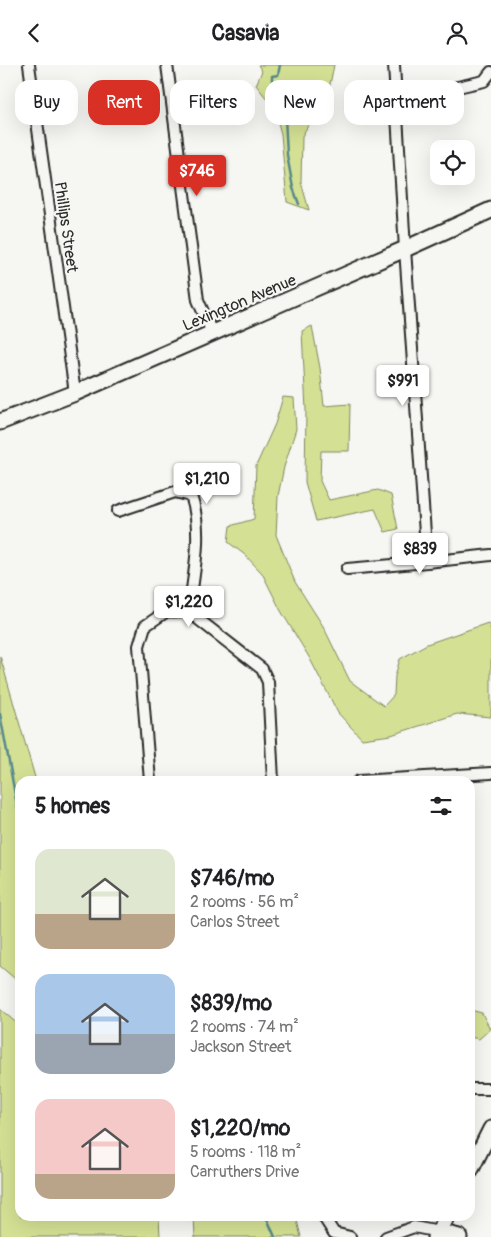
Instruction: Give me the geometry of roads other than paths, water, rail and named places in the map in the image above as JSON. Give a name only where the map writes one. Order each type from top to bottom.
[{"type":"street","name":"Phillips Street","points":[[29,65],[75,393]]},
{"type":"street","points":[[167,65],[198,300],[212,333]]},
{"type":"street","points":[[394,65],[395,80]]},
{"type":"street","points":[[464,86],[484,81],[491,72]]},
{"type":"street","points":[[397,125],[427,562]]},
{"type":"street","name":"Lexington Avenue","points":[[0,422],[75,393],[491,210]]},
{"type":"street","points":[[118,511],[176,492],[191,496],[195,509],[197,543],[189,612]]},
{"type":"street","points":[[347,569],[491,555]]},
{"type":"street","points":[[150,776],[139,646],[145,626],[167,611],[189,612],[262,669],[268,681],[274,776]]},
{"type":"street","points":[[442,776],[491,773]]},
{"type":"street","points":[[475,1089],[491,1089]]},
{"type":"street","points":[[475,1161],[491,1129]]},
{"type":"street","points":[[326,1221],[334,1233],[350,1237]]},
{"type":"street","points":[[437,1235],[444,1221]]},
{"type":"street","points":[[386,1237],[414,1227],[437,1235],[459,1237]]},
{"type":"waterway","points":[[280,65],[278,75],[272,76],[272,80],[274,89],[281,98],[285,117],[287,155],[293,188],[299,204]]},
{"type":"waterway","points":[[0,714],[15,794]]},
{"type":"waterway","points":[[268,1221],[275,1237]]}]
